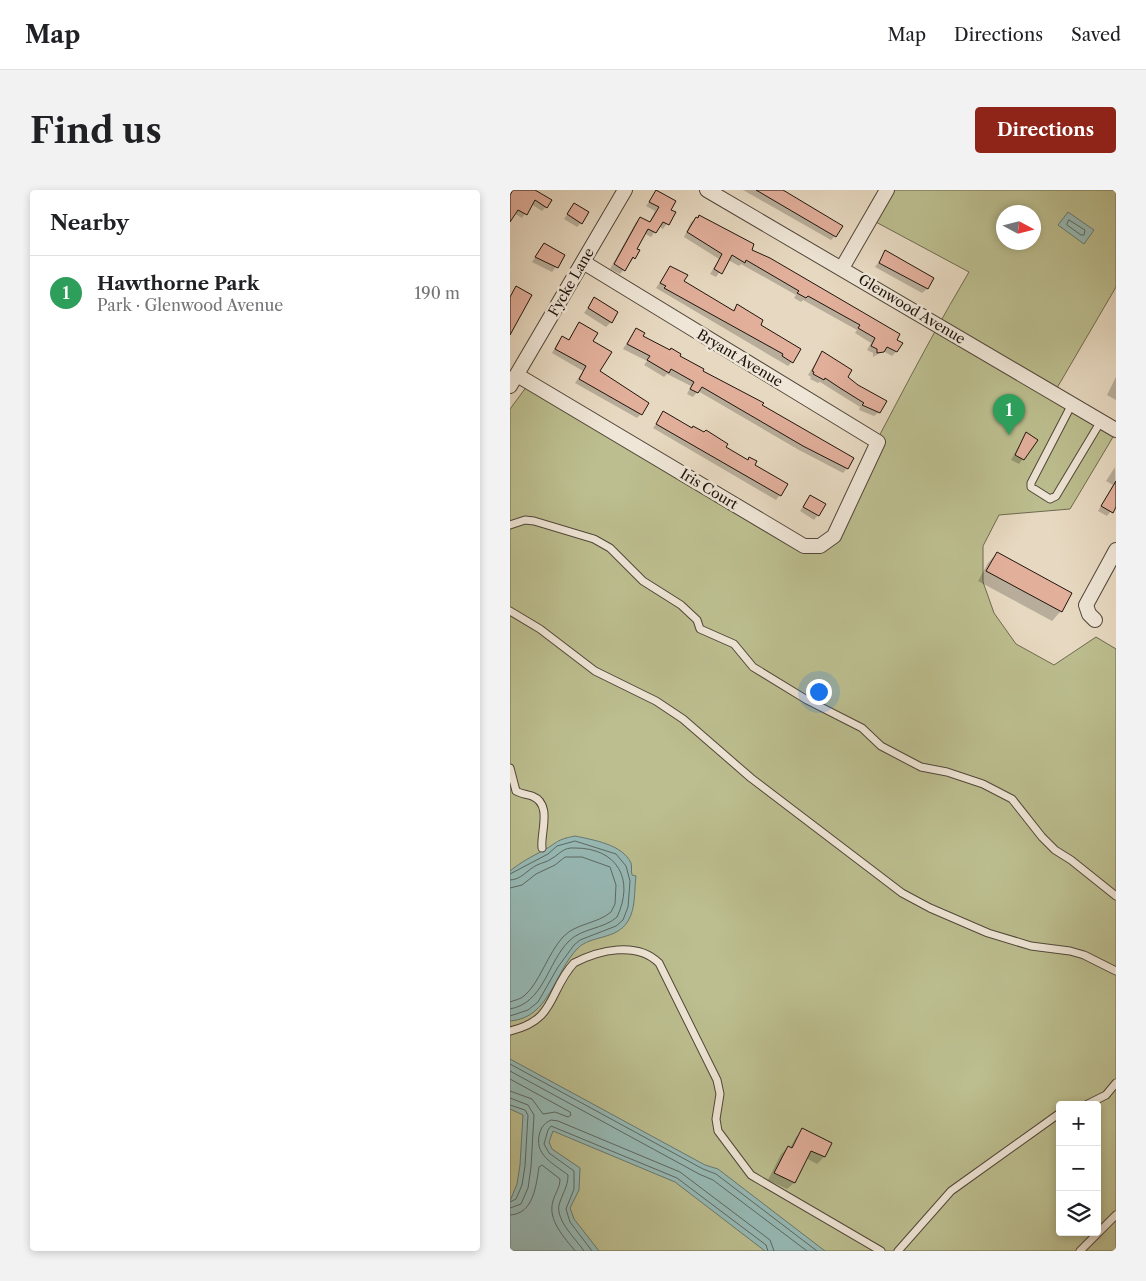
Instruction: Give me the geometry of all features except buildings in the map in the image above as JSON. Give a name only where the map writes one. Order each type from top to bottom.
[{"type":"street","name":"Fycke Lane","points":[[513,380],[625,190]]},
{"type":"street","name":"Glenwood Avenue","points":[[707,190],[1116,430]]},
{"type":"street","points":[[842,268],[887,190]]},
{"type":"street","name":"Bryant Avenue","points":[[583,262],[878,442],[868,464]]},
{"type":"street","name":"Iris Court","points":[[513,380],[804,546],[820,546],[834,536],[868,464]]},
{"type":"street","points":[[1095,620],[1089,614],[1086,605],[1116,550]]},
{"type":"lane","points":[[1072,404],[1031,483],[1031,487],[1050,499],[1056,496],[1101,421]]},
{"type":"lane","points":[[510,525],[525,520],[534,521],[594,539],[610,548],[643,581],[681,605],[697,620],[700,629],[734,644],[753,667],[807,700],[862,728],[881,746],[921,767],[947,772],[983,784],[1012,799],[1042,837],[1055,850],[1071,860],[1116,896]]},
{"type":"lane","points":[[510,611],[540,629],[595,671],[656,701],[683,719],[751,778],[902,893],[930,908],[988,933],[1031,946],[1070,951],[1084,955],[1116,971]]},
{"type":"lane","points":[[510,768],[516,791],[533,796],[542,806],[544,828],[542,848]]},
{"type":"lane","points":[[510,1031],[530,1025],[545,1012],[574,963],[620,949],[638,950],[649,955],[659,963],[717,1080],[720,1094],[716,1119],[718,1132],[745,1168],[751,1175],[791,1200],[881,1251]]},
{"type":"lane","points":[[1094,1101],[1106,1095],[1116,1083]]},
{"type":"lane","points":[[898,1251],[951,1191],[1056,1116]]},
{"type":"lane","points":[[1080,1251],[1116,1215]]},
{"type":"green space","points":[[879,190],[1116,190],[1116,287],[1054,393],[1116,432],[1070,509],[999,515],[983,546],[983,582],[994,613],[1016,644],[1054,665],[1096,637],[1116,649],[1116,1251],[510,1251],[510,409],[530,382],[804,546],[820,546],[969,272],[874,221],[868,208]]},
{"type":"water","points":[[1068,212],[1094,230],[1084,244],[1058,225]]},
{"type":"water","points":[[575,836],[614,847],[627,857],[631,863],[632,875],[636,876],[634,905],[631,916],[623,927],[617,931],[583,944],[578,948],[543,1003],[534,1012],[523,1018],[510,1021],[510,871],[558,842]]},
{"type":"water","points":[[510,1059],[705,1165],[718,1169],[825,1251],[765,1251],[675,1182],[553,1131],[549,1142],[552,1149],[580,1168],[579,1190],[570,1208],[574,1219],[599,1251],[510,1251],[510,1201],[517,1184],[520,1165],[523,1115],[510,1109]]},
{"type":"place","name":"Hawthorne Park","points":[[1009,435]]}]
